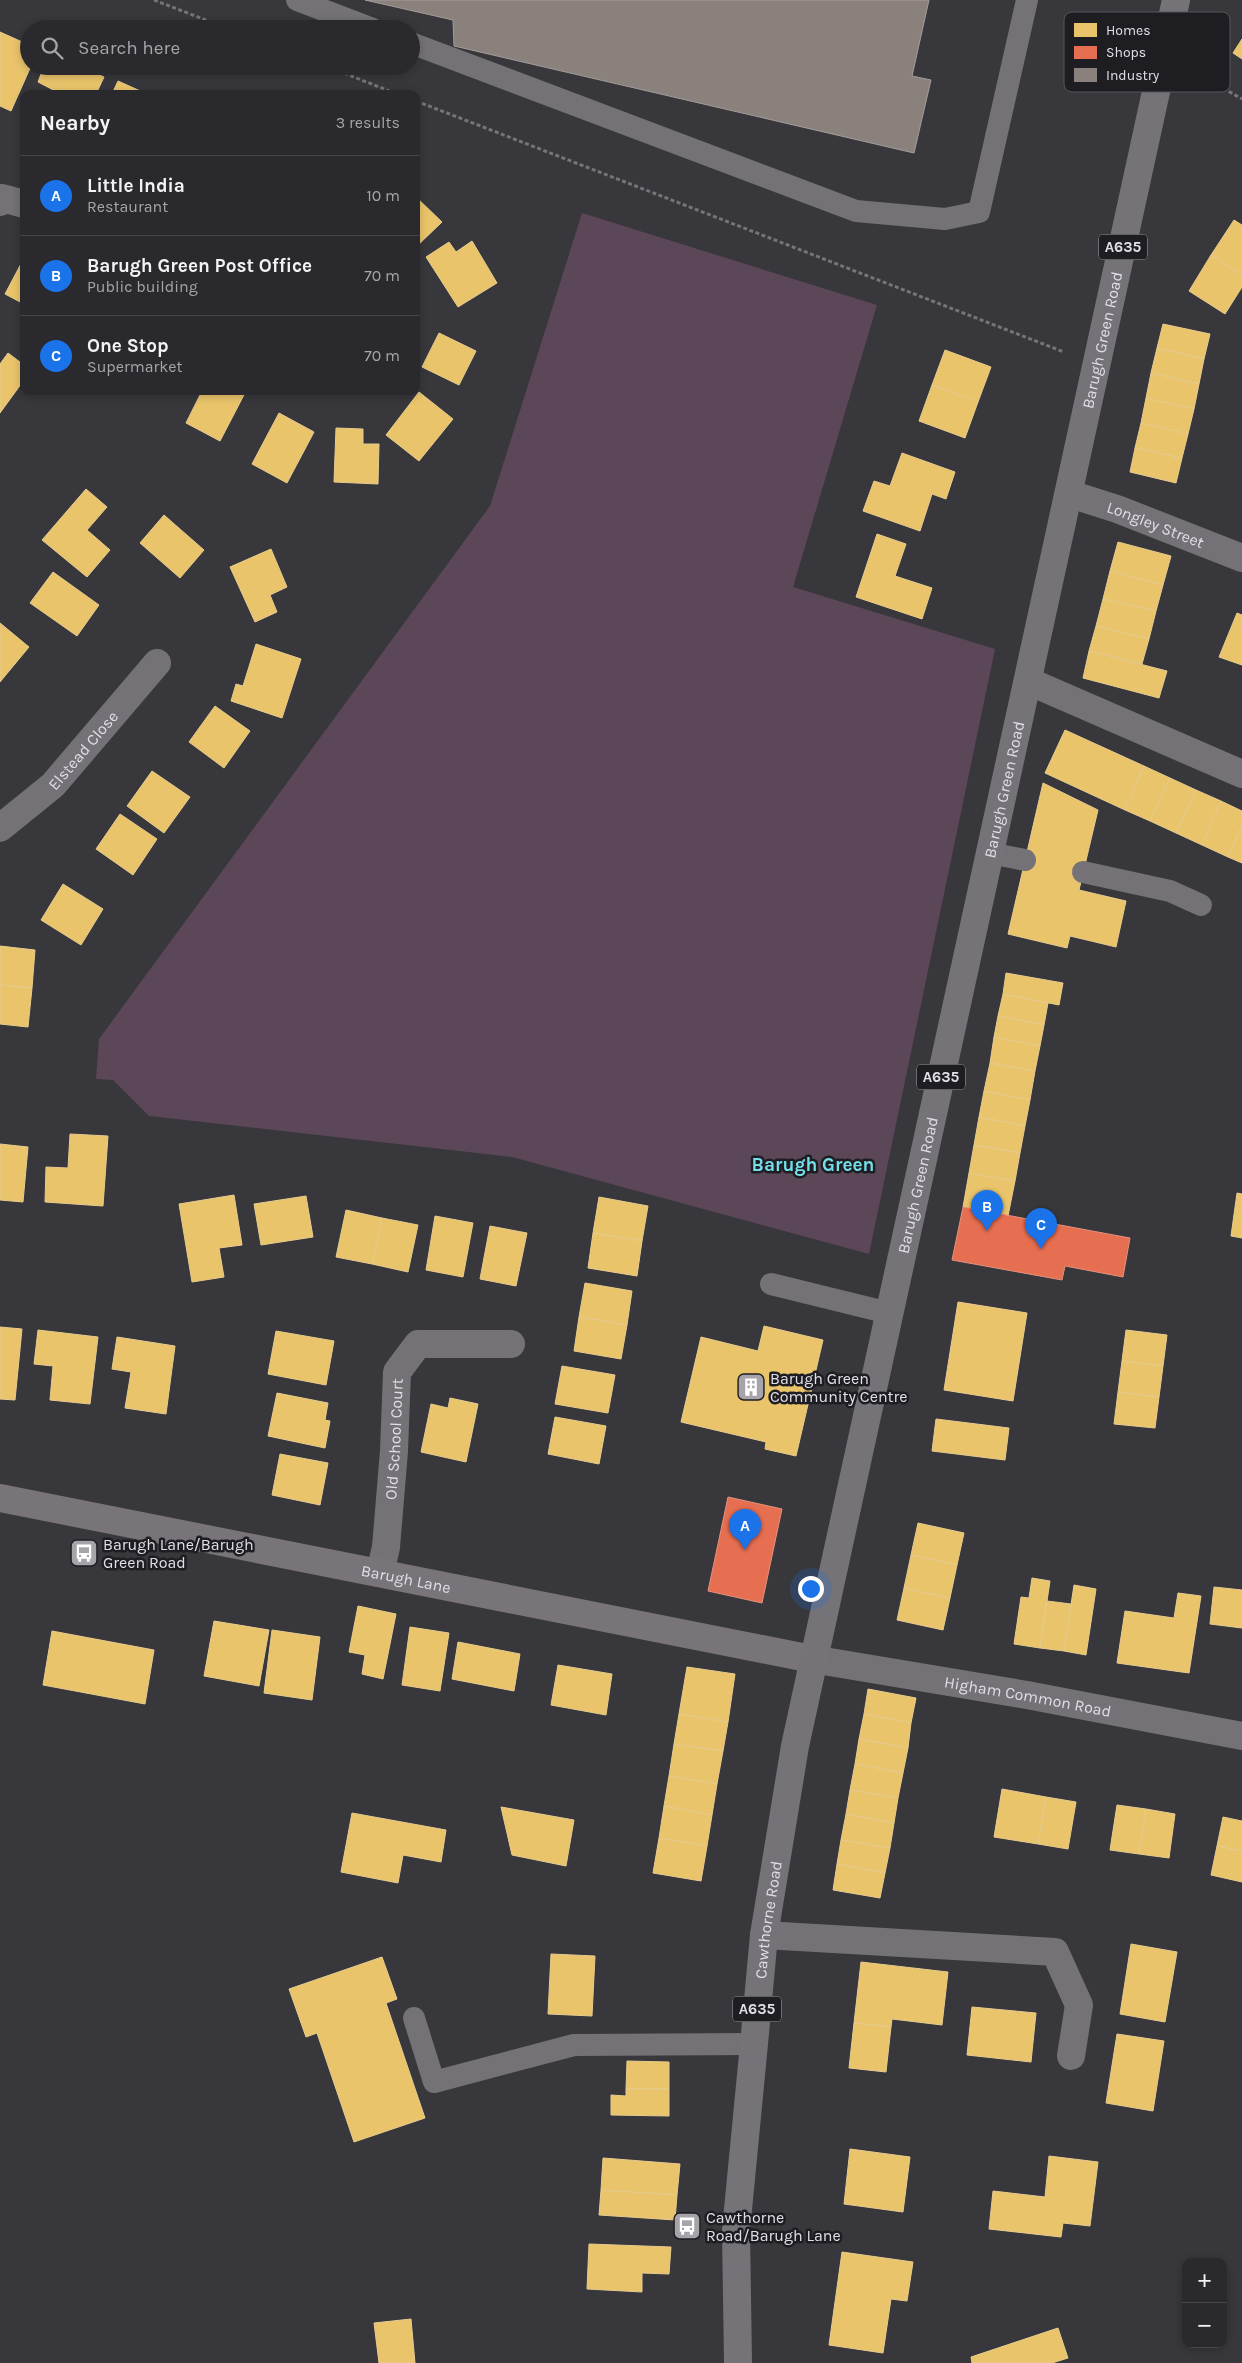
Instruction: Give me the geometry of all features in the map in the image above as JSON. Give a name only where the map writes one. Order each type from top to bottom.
[{"type":"main road","name":"Barugh Green Road","points":[[812,1659],[1070,494],[1157,92]]},
{"type":"main road","name":"Barugh Lane","points":[[0,1498],[812,1659]]},
{"type":"main road","name":"Cawthorne Road","points":[[738,2363],[736,2230],[764,1935],[795,1746],[812,1659]]},
{"type":"street","points":[[0,202],[2,198],[20,203]]},
{"type":"street","name":"Longley Street","points":[[1070,494],[1117,509],[1242,558]]},
{"type":"street","name":"Elstead Close","points":[[0,828],[53,785],[157,663]]},
{"type":"street","points":[[1028,681],[1242,774]]},
{"type":"street","name":"Old School Court","points":[[380,1573],[387,1528],[398,1372],[418,1344],[511,1344]]},
{"type":"street","name":"Higham Common Road","points":[[812,1659],[1027,1695],[1242,1736]]},
{"type":"street","points":[[764,1935],[1055,1952],[1079,2005],[1071,2056]]},
{"type":"lane","points":[[297,0],[349,20]]},
{"type":"lane","points":[[420,46],[856,211],[945,219],[979,212],[1027,0]]},
{"type":"lane","points":[[990,853],[1025,860]]},
{"type":"lane","points":[[1083,872],[1170,891],[1201,904]]},
{"type":"lane","points":[[771,1284],[889,1313]]},
{"type":"lane","points":[[414,2018],[434,2082],[574,2045],[754,2044]]},
{"type":"path","points":[[154,0],[206,20]]},
{"type":"path","points":[[349,75],[387,90]]},
{"type":"path","points":[[1230,92],[1242,99]]},
{"type":"path","points":[[420,103],[1098,365]]},
{"type":"shaded area","points":[[582,213],[877,305],[793,587],[995,649],[869,1254],[512,1157],[149,1116],[113,1080],[96,1079],[99,1039],[490,506]]},
{"type":"building: Homes","points":[[0,32],[20,41],[20,75],[27,75],[11,111],[0,106]]},
{"type":"building: Homes","points":[[1242,39],[1242,59],[1233,53]]},
{"type":"building: Homes","points":[[41,75],[99,75],[104,77],[98,90],[53,90],[38,82]]},
{"type":"building: Homes","points":[[118,81],[138,90],[114,90]]},
{"type":"building: Homes","points":[[420,201],[442,222],[420,243]]},
{"type":"building: Homes","points":[[1234,220],[1242,225],[1242,275],[1211,255]]},
{"type":"building: Homes","points":[[472,241],[497,283],[458,307],[426,257],[449,242],[456,252]]},
{"type":"building: Homes","points":[[1211,255],[1242,275],[1242,287],[1225,314],[1189,291]]},
{"type":"building: Homes","points":[[20,266],[20,302],[5,294]]},
{"type":"building: Homes","points":[[1163,324],[1210,334],[1204,359],[1157,348]]},
{"type":"building: Homes","points":[[439,333],[476,351],[459,385],[422,367]]},
{"type":"building: Homes","points":[[1157,348],[1204,359],[1199,384],[1151,373]]},
{"type":"building: Homes","points":[[945,350],[991,367],[978,402],[932,385]]},
{"type":"building: Homes","points":[[8,353],[20,362],[20,386],[0,413],[0,364]]},
{"type":"building: Homes","points":[[1151,373],[1199,384],[1194,409],[1146,398]]},
{"type":"building: Homes","points":[[932,385],[978,402],[965,438],[919,421]]},
{"type":"building: Homes","points":[[420,393],[453,419],[419,461],[386,435]]},
{"type":"building: Homes","points":[[200,395],[244,395],[220,441],[186,423]]},
{"type":"building: Homes","points":[[1146,398],[1194,409],[1188,434],[1141,423]]},
{"type":"building: Homes","points":[[279,413],[314,432],[287,483],[252,464]]},
{"type":"building: Homes","points":[[1141,423],[1188,434],[1182,458],[1135,448]]},
{"type":"building: Homes","points":[[336,428],[363,429],[363,444],[379,444],[378,484],[334,482]]},
{"type":"building: Homes","points":[[1135,448],[1182,458],[1176,483],[1130,472]]},
{"type":"building: Homes","points":[[902,453],[955,472],[946,499],[932,494],[920,531],[863,511],[874,481],[890,486]]},
{"type":"building: Homes","points":[[86,489],[107,507],[87,530],[110,550],[87,577],[42,540]]},
{"type":"building: Homes","points":[[164,515],[204,550],[180,578],[140,543]]},
{"type":"building: Homes","points":[[877,534],[906,544],[895,576],[932,588],[922,619],[856,597]]},
{"type":"building: Homes","points":[[1118,542],[1171,556],[1163,585],[1110,571]]},
{"type":"building: Homes","points":[[271,549],[287,587],[270,595],[277,612],[255,622],[230,567]]},
{"type":"building: Homes","points":[[1110,571],[1163,585],[1156,611],[1103,599]]},
{"type":"building: Homes","points":[[53,572],[99,605],[77,636],[30,603]]},
{"type":"building: Homes","points":[[1103,599],[1156,611],[1149,639],[1096,626]]},
{"type":"building: Homes","points":[[1237,613],[1242,615],[1242,665],[1219,657]]},
{"type":"building: Homes","points":[[0,623],[29,647],[0,682]]},
{"type":"building: Homes","points":[[1096,626],[1149,639],[1142,664],[1089,651]]},
{"type":"building: Homes","points":[[256,644],[301,659],[282,718],[231,701],[236,684],[243,686]]},
{"type":"building: Homes","points":[[1089,651],[1167,671],[1159,698],[1083,678]]},
{"type":"building: Homes","points":[[215,706],[250,731],[224,768],[189,742]]},
{"type":"building: Homes","points":[[1065,730],[1144,766],[1125,810],[1045,773]]},
{"type":"building: Homes","points":[[1144,766],[1170,778],[1150,821],[1125,810]]},
{"type":"building: Homes","points":[[152,771],[190,797],[164,833],[127,806]]},
{"type":"building: Homes","points":[[1170,778],[1196,790],[1176,833],[1150,821]]},
{"type":"building: Homes","points":[[1043,783],[1098,810],[1079,890],[1126,901],[1116,947],[1070,936],[1067,948],[1008,934]]},
{"type":"building: Homes","points":[[1196,790],[1221,801],[1202,845],[1176,833]]},
{"type":"building: Homes","points":[[1221,801],[1242,811],[1242,825],[1228,857],[1202,845]]},
{"type":"building: Homes","points":[[120,814],[157,839],[133,875],[96,849]]},
{"type":"building: Homes","points":[[1242,825],[1242,863],[1228,857]]},
{"type":"building: Homes","points":[[63,884],[103,909],[81,945],[41,920]]},
{"type":"building: Homes","points":[[0,946],[35,950],[32,988],[0,985]]},
{"type":"building: Homes","points":[[1006,973],[1063,983],[1059,1005],[1003,994]]},
{"type":"building: Homes","points":[[0,985],[32,988],[28,1027],[0,1024]]},
{"type":"building: Homes","points":[[1003,994],[1048,1003],[1044,1025],[998,1016]]},
{"type":"building: Homes","points":[[998,1016],[1044,1025],[1040,1046],[994,1037]]},
{"type":"building: Homes","points":[[994,1037],[1040,1046],[1035,1071],[990,1063]]},
{"type":"building: Homes","points":[[990,1063],[1035,1071],[1030,1100],[984,1091]]},
{"type":"building: Homes","points":[[984,1091],[1030,1100],[1025,1126],[979,1117]]},
{"type":"building: Homes","points":[[979,1117],[1025,1126],[1020,1153],[974,1145]]},
{"type":"building: Homes","points":[[70,1134],[108,1136],[103,1206],[45,1202],[46,1167],[68,1168]]},
{"type":"building: Homes","points":[[0,1144],[28,1147],[23,1202],[0,1200]]},
{"type":"building: Homes","points":[[974,1145],[1020,1153],[1015,1181],[969,1173]]},
{"type":"building: Homes","points":[[969,1173],[1015,1181],[1008,1216],[963,1207]]},
{"type":"building: Homes","points":[[1237,1193],[1242,1194],[1242,1238],[1231,1236]]},
{"type":"building: Homes","points":[[234,1195],[242,1245],[219,1248],[224,1277],[192,1282],[179,1204]]},
{"type":"building: Homes","points":[[306,1196],[313,1237],[261,1245],[254,1204]]},
{"type":"building: Homes","points":[[599,1197],[648,1206],[642,1241],[593,1233]]},
{"type":"building: Homes","points":[[346,1210],[382,1218],[372,1264],[336,1257]]},
{"type":"building: Homes","points":[[435,1216],[473,1223],[463,1277],[426,1270]]},
{"type":"building: Homes","points":[[382,1218],[418,1225],[408,1272],[372,1264]]},
{"type":"building: Homes","points":[[490,1226],[527,1233],[516,1286],[480,1279]]},
{"type":"building: Homes","points":[[593,1233],[642,1241],[637,1276],[588,1268]]},
{"type":"building: Homes","points":[[585,1283],[632,1291],[627,1325],[579,1317]]},
{"type":"building: Homes","points":[[958,1302],[1027,1313],[1013,1401],[944,1390]]},
{"type":"building: Homes","points":[[579,1317],[627,1325],[621,1359],[574,1351]]},
{"type":"building: Homes","name":"Barugh Green Community Centre","points":[[764,1326],[823,1340],[796,1456],[765,1449],[766,1442],[681,1422],[701,1337],[758,1351]]},
{"type":"building: Homes","points":[[0,1327],[22,1329],[15,1400],[0,1399]]},
{"type":"building: Homes","points":[[38,1330],[98,1337],[90,1404],[50,1400],[53,1366],[34,1364]]},
{"type":"building: Homes","points":[[1126,1330],[1167,1335],[1163,1366],[1122,1361]]},
{"type":"building: Homes","points":[[276,1331],[334,1341],[326,1385],[268,1374]]},
{"type":"building: Homes","points":[[117,1337],[175,1346],[166,1414],[125,1408],[131,1372],[112,1369]]},
{"type":"building: Homes","points":[[1122,1361],[1163,1366],[1159,1397],[1118,1392]]},
{"type":"building: Homes","points":[[562,1366],[615,1375],[608,1413],[555,1404]]},
{"type":"building: Homes","points":[[1118,1392],[1159,1397],[1155,1428],[1114,1424]]},
{"type":"building: Homes","points":[[277,1393],[328,1403],[325,1420],[330,1421],[325,1448],[268,1436]]},
{"type":"building: Homes","points":[[450,1398],[478,1404],[466,1462],[421,1452],[431,1404],[448,1408]]},
{"type":"building: Homes","points":[[555,1417],[606,1426],[599,1464],[548,1454]]},
{"type":"building: Homes","points":[[936,1419],[1009,1428],[1005,1460],[932,1451]]},
{"type":"building: Homes","points":[[280,1454],[328,1463],[320,1505],[272,1495]]},
{"type":"building: Homes","points":[[918,1523],[964,1533],[957,1565],[911,1555]]},
{"type":"building: Homes","points":[[911,1555],[957,1565],[950,1598],[904,1588]]},
{"type":"building: Homes","points":[[1032,1578],[1050,1581],[1040,1648],[1014,1644],[1021,1597],[1029,1598]]},
{"type":"building: Homes","points":[[1074,1585],[1096,1589],[1086,1655],[1064,1651]]},
{"type":"building: Homes","points":[[1214,1587],[1242,1590],[1242,1628],[1210,1624]]},
{"type":"building: Homes","points":[[904,1588],[950,1598],[943,1630],[897,1620]]},
{"type":"building: Homes","points":[[1178,1593],[1201,1596],[1189,1673],[1117,1663],[1125,1611],[1174,1618]]},
{"type":"building: Homes","points":[[1047,1601],[1071,1604],[1064,1651],[1040,1648]]},
{"type":"building: Homes","points":[[358,1606],[396,1614],[383,1679],[362,1674],[365,1655],[349,1652]]},
{"type":"building: Homes","points":[[214,1621],[269,1630],[259,1686],[204,1676]]},
{"type":"building: Homes","points":[[410,1627],[449,1633],[440,1691],[402,1685]]},
{"type":"building: Homes","points":[[272,1630],[320,1637],[312,1700],[264,1693]]},
{"type":"building: Homes","points":[[52,1631],[154,1650],[145,1704],[43,1685]]},
{"type":"building: Homes","points":[[458,1642],[520,1654],[514,1691],[452,1679]]},
{"type":"building: Homes","points":[[558,1665],[612,1674],[606,1715],[551,1705]]},
{"type":"building: Homes","points":[[687,1667],[735,1674],[728,1722],[679,1714]]},
{"type":"building: Homes","points":[[868,1689],[916,1698],[911,1723],[864,1714]]},
{"type":"building: Homes","points":[[679,1714],[728,1722],[723,1751],[674,1744]]},
{"type":"building: Homes","points":[[864,1714],[911,1723],[908,1748],[859,1739]]},
{"type":"building: Homes","points":[[859,1739],[908,1748],[903,1773],[855,1764]]},
{"type":"building: Homes","points":[[674,1744],[723,1751],[717,1784],[669,1776]]},
{"type":"building: Homes","points":[[855,1764],[903,1773],[898,1798],[850,1790]]},
{"type":"building: Homes","points":[[669,1776],[717,1784],[712,1815],[664,1806]]},
{"type":"building: Homes","points":[[1002,1789],[1046,1797],[1038,1844],[994,1837]]},
{"type":"building: Homes","points":[[850,1790],[898,1798],[894,1823],[846,1814]]},
{"type":"building: Homes","points":[[1046,1797],[1076,1802],[1068,1849],[1038,1844]]},
{"type":"building: Homes","points":[[1117,1805],[1146,1809],[1139,1854],[1110,1850]]},
{"type":"building: Homes","points":[[664,1806],[712,1815],[707,1846],[659,1838]]},
{"type":"building: Homes","points":[[501,1807],[574,1820],[566,1866],[512,1855]]},
{"type":"building: Homes","points":[[1146,1809],[1175,1814],[1169,1858],[1139,1854]]},
{"type":"building: Homes","points":[[352,1813],[446,1830],[441,1862],[403,1855],[398,1883],[341,1872]]},
{"type":"building: Homes","points":[[846,1814],[894,1823],[890,1848],[841,1840]]},
{"type":"building: Homes","points":[[1223,1817],[1242,1821],[1242,1851],[1217,1846]]},
{"type":"building: Homes","points":[[659,1838],[707,1846],[701,1881],[653,1873]]},
{"type":"building: Homes","points":[[841,1840],[890,1848],[885,1873],[837,1864]]},
{"type":"building: Homes","points":[[1217,1846],[1242,1851],[1242,1882],[1211,1875]]},
{"type":"building: Homes","points":[[837,1864],[885,1873],[880,1898],[833,1890]]},
{"type":"building: Homes","points":[[1131,1944],[1177,1952],[1165,2022],[1120,2014]]},
{"type":"building: Homes","points":[[551,1954],[595,1956],[592,2016],[548,2014]]},
{"type":"building: Homes","points":[[382,1957],[397,1999],[386,2003],[425,2118],[354,2142],[317,2033],[306,2037],[289,1989]]},
{"type":"building: Homes","points":[[861,1962],[948,1972],[942,2025],[892,2019],[891,2027],[854,2023]]},
{"type":"building: Homes","points":[[972,2007],[1036,2013],[1031,2062],[967,2055]]},
{"type":"building: Homes","points":[[854,2023],[891,2027],[886,2072],[849,2068]]},
{"type":"building: Homes","points":[[1117,2034],[1164,2041],[1153,2111],[1106,2103]]},
{"type":"building: Homes","points":[[627,2061],[669,2062],[669,2089],[626,2089]]},
{"type":"building: Homes","points":[[626,2089],[669,2089],[669,2116],[611,2115],[611,2095],[626,2096]]},
{"type":"building: Homes","points":[[850,2149],[910,2157],[903,2212],[844,2204]]},
{"type":"building: Homes","points":[[1049,2156],[1098,2162],[1090,2226],[1063,2223],[1061,2237],[989,2229],[993,2191],[1045,2197]]},
{"type":"building: Homes","points":[[603,2158],[680,2164],[677,2195],[601,2190]]},
{"type":"building: Homes","points":[[601,2190],[677,2195],[675,2220],[599,2215]]},
{"type":"building: Homes","points":[[589,2244],[671,2247],[669,2274],[642,2273],[642,2292],[587,2289]]},
{"type":"building: Homes","points":[[842,2252],[913,2262],[907,2301],[891,2299],[883,2353],[829,2345]]},
{"type":"building: Homes","points":[[411,2319],[415,2363],[379,2363],[374,2323]]},
{"type":"building: Homes","points":[[1058,2328],[1068,2358],[1052,2363],[972,2363],[971,2357]]},
{"type":"building: Shops","points":[[963,1207],[1130,1238],[1123,1277],[1065,1266],[1062,1280],[952,1260]]},
{"type":"building: Shops","points":[[728,1497],[782,1509],[762,1603],[708,1591]]},
{"type":"building: Industry","points":[[365,0],[929,0],[912,76],[931,80],[914,153],[454,46],[453,20]]},
{"type":"place","name":"Barugh Green Post Office","points":[[987,1231]]},
{"type":"place","name":"One Stop","points":[[1041,1249]]},
{"type":"place","name":"Barugh Green Community Centre","points":[[751,1387]]},
{"type":"place","name":"Little India","points":[[745,1550]]},
{"type":"place","name":"Barugh Lane/Barugh Green Road","points":[[84,1553]]},
{"type":"place","name":"Cawthorne Road/Barugh Lane","points":[[687,2226]]},
{"type":"district","name":"Barugh Green","points":[[813,1164]]}]
